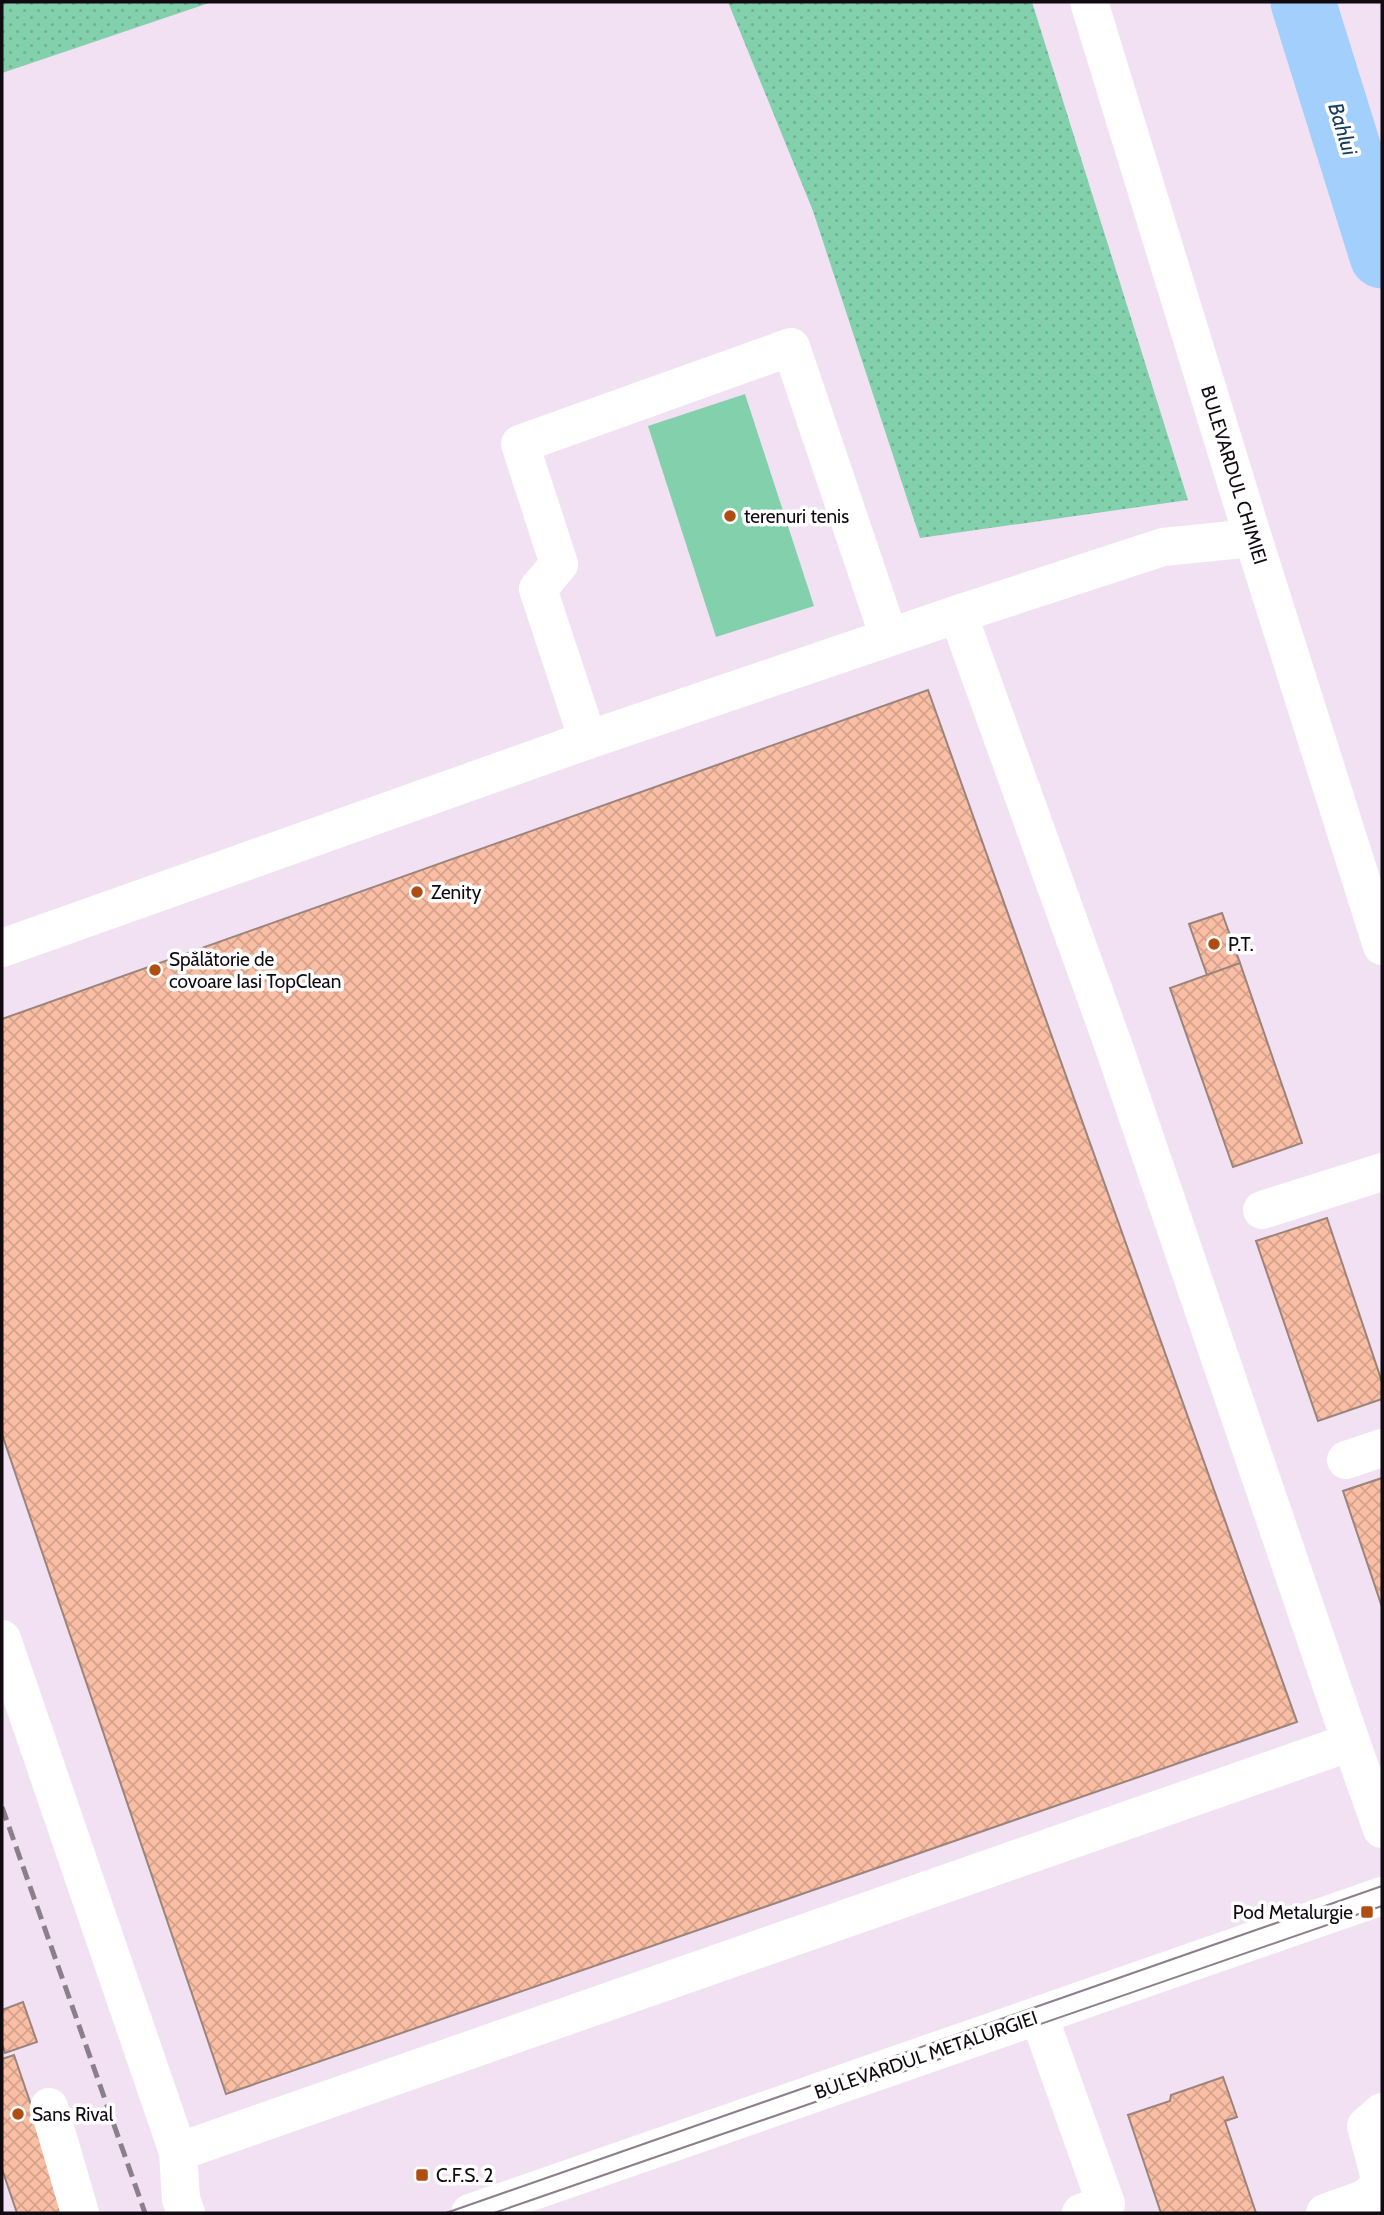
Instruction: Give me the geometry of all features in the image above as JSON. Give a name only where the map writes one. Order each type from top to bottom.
[{"type":"main road","name":"BULEVARDUL CHIMIEI","points":[[1089,2],[1253,538],[1382,946]]},
{"type":"main road","points":[[587,740],[538,589],[559,564],[520,444],[791,347],[889,637]]},
{"type":"main road","points":[[2,948],[587,740],[958,614],[1163,547],[1253,538]]},
{"type":"main road","points":[[958,614],[1115,1050],[1382,1829]]},
{"type":"main road","points":[[1262,1210],[1382,1172]]},
{"type":"main road","points":[[1346,1460],[1382,1448]]},
{"type":"main road","points":[[2,1639],[178,2152],[181,2199],[186,2213]]},
{"type":"main road","points":[[178,2152],[1350,1742]]},
{"type":"main road","name":"BULEVARDUL METALURGIEI","points":[[470,2213],[1382,1896]]},
{"type":"main road","points":[[1039,2016],[1099,2210]]},
{"type":"main road","points":[[49,2107],[80,2213]]},
{"type":"main road","points":[[1325,2213],[1367,2198],[1381,2182],[1366,2126],[1382,2112]]},
{"type":"green space","points":[[2,2],[212,2],[2,73]]},
{"type":"green space","points":[[728,2],[1032,2],[1188,500],[920,538],[813,211]]},
{"type":"green space","name":"terenuri tenis","points":[[745,394],[814,606],[716,637],[648,426]]},
{"type":"building","points":[[928,690],[1297,1722],[226,2094],[2,1434],[2,1019]]},
{"type":"building","name":"P.T.","points":[[1222,913],[1240,963],[1207,975],[1189,924]]},
{"type":"building","points":[[1240,963],[1302,1143],[1233,1167],[1170,988]]},
{"type":"building","points":[[1327,1218],[1382,1382],[1382,1399],[1318,1421],[1256,1241]]},
{"type":"building","points":[[1382,1478],[1382,1607],[1343,1491]]},
{"type":"building","points":[[23,2002],[37,2042],[5,2053],[2,2044],[2,2010]]},
{"type":"building","name":"Sans Rival","points":[[14,2055],[68,2213],[17,2213],[2,2169],[2,2059]]},
{"type":"building","points":[[1223,2077],[1237,2117],[1225,2121],[1256,2213],[1161,2213],[1128,2115],[1170,2101],[1171,2095]]},
{"type":"waterway","name":"Bahlui","points":[[1303,2],[1382,256]]},
{"type":"tram line","points":[[446,2213],[1382,1886]]},
{"type":"tram line","points":[[494,2213],[1382,1906]]},
{"type":"railway","points":[[2,1807],[145,2213]]},
{"type":"place","name":"terenuri tenis","points":[[730,516]]},
{"type":"place","name":"Zenity","points":[[417,892]]},
{"type":"place","name":"P.T.","points":[[1214,944]]},
{"type":"place","name":"Spălătorie de covoare Iasi TopClean","points":[[155,970]]},
{"type":"place","name":"Pod Metalurgie","points":[[1367,1912]]},
{"type":"place","name":"Sans Rival","points":[[18,2114]]},
{"type":"place","name":"C.F.S. 2","points":[[422,2175]]}]
